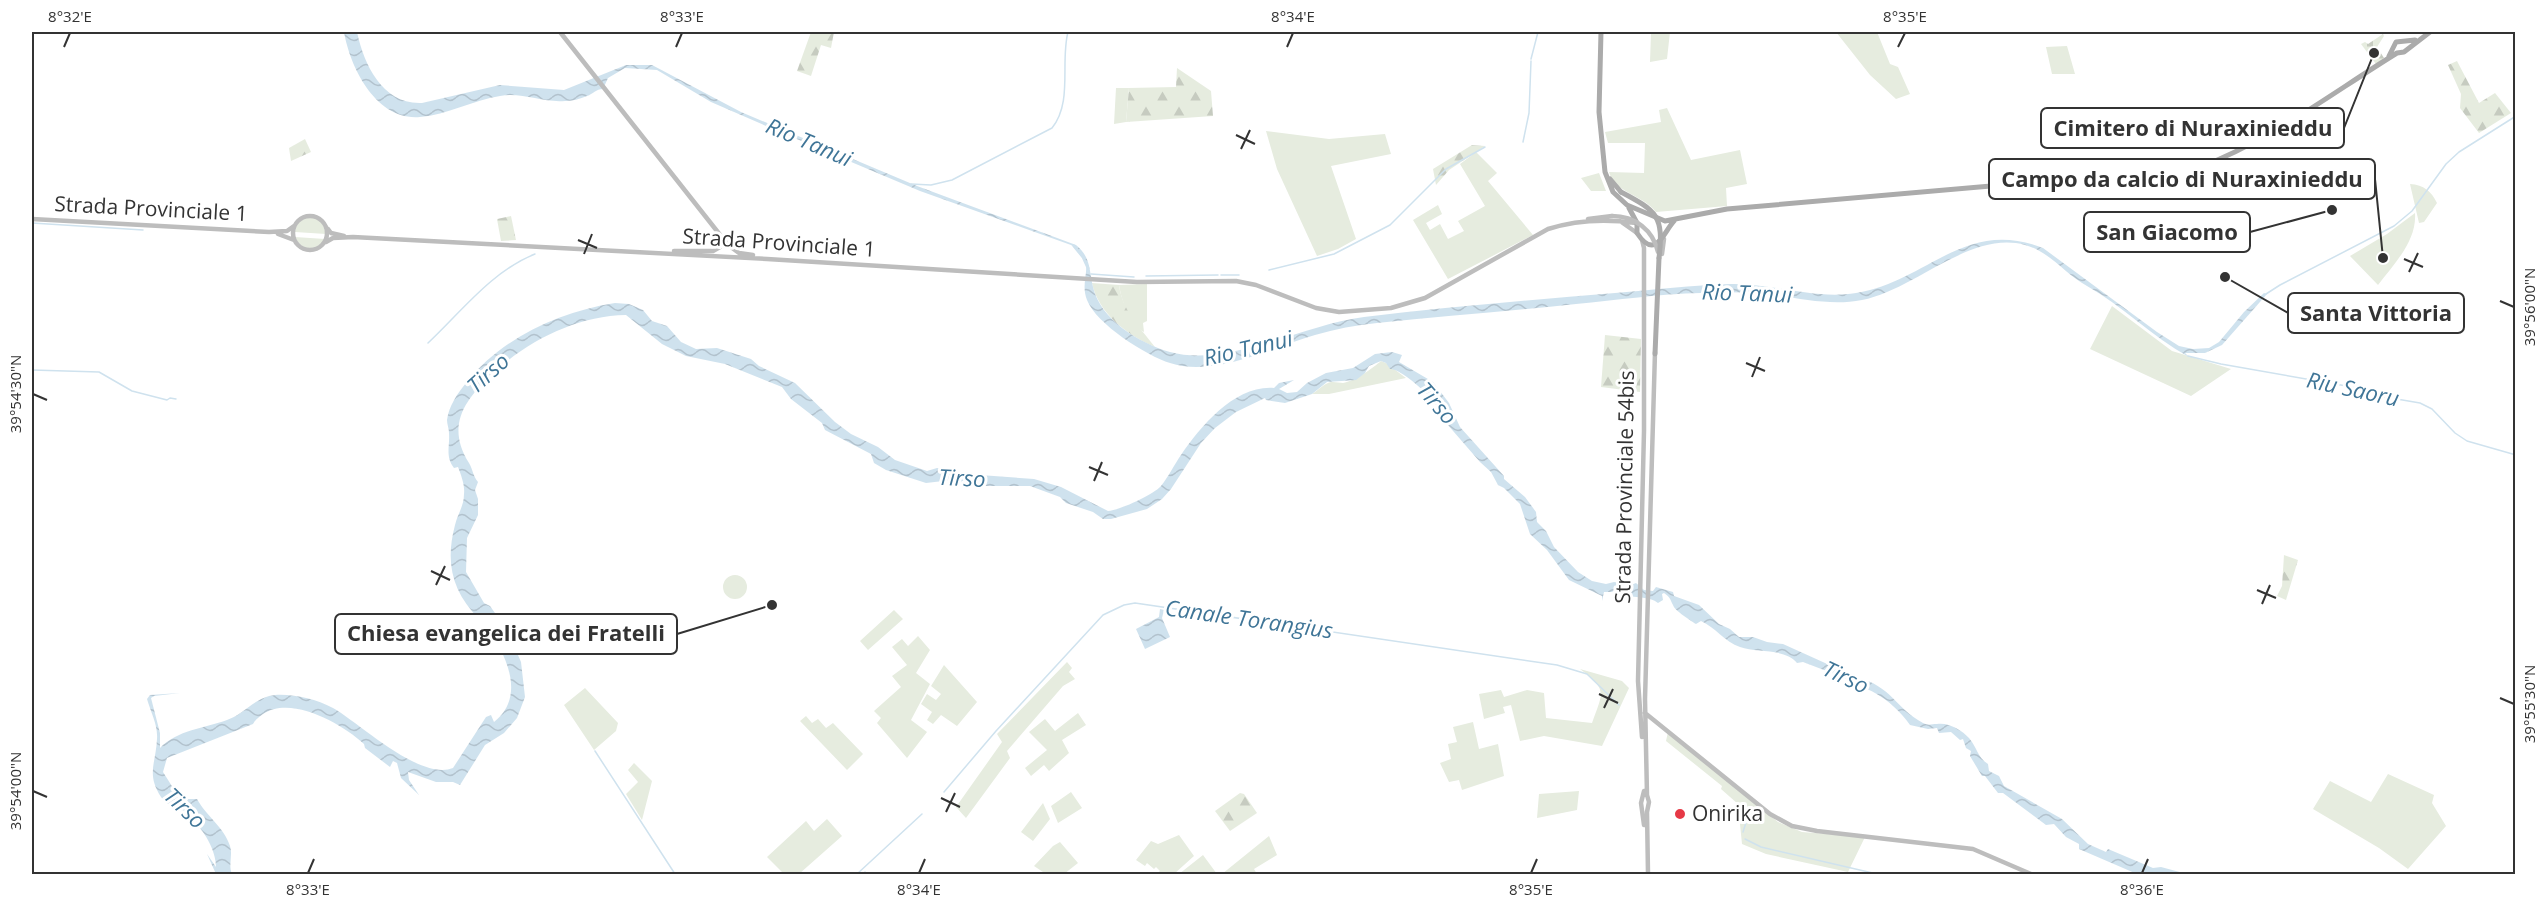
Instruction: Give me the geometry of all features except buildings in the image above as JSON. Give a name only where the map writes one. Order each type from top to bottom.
[{"type":"main road","points":[[560,32],[728,245],[739,253],[767,259]]},
{"type":"main road","points":[[1601,32],[1599,110],[1604,164],[1610,186],[1628,207],[1637,223],[1637,234]]},
{"type":"main road","points":[[1628,207],[1663,220],[1675,220],[1748,207],[2169,172],[2207,164],[2251,145],[2397,53],[2404,52],[2406,48],[2430,32]]},
{"type":"main road","points":[[2386,60],[2398,41],[2418,39]]},
{"type":"main road","points":[[2402,42],[2406,48]]},
{"type":"main road","points":[[2394,46],[2397,53]]},
{"type":"main road","points":[[1604,164],[1612,183],[1621,192],[1645,204],[1657,218],[1661,234],[1642,699],[1645,713],[1646,799],[1641,803],[1645,806],[1647,874]]},
{"type":"main road","points":[[2169,172],[2184,181],[2207,164]]},
{"type":"main road","points":[[2184,169],[2190,177]]},
{"type":"main road","points":[[2178,177],[2178,172],[2184,169]]},
{"type":"main road","points":[[1627,221],[1631,216],[1628,207]]},
{"type":"main road","points":[[313,216],[322,220],[327,228],[326,242],[321,248],[309,251],[302,249],[294,240],[294,226],[303,217],[313,216]]},
{"type":"main road","points":[[1614,218],[1637,223],[1652,216]]},
{"type":"main road","points":[[1614,218],[1630,219],[1643,226],[1653,238],[1659,258]]},
{"type":"main road","points":[[1614,218],[1623,222],[1642,240],[1654,244],[1665,236],[1675,220]]},
{"type":"main road","name":"Strada Provinciale 1","points":[[326,242],[333,238],[353,237],[665,253],[1094,280],[1246,283],[1329,310],[1355,311],[1397,307],[1425,298],[1540,232],[1563,225],[1614,218]]},
{"type":"main road","name":"Strada Provinciale 1","points":[[32,219],[270,232],[286,231],[294,226]]},
{"type":"main road","points":[[1657,308],[1667,226],[1663,220]]},
{"type":"main road","points":[[713,227],[721,240],[726,257]]},
{"type":"main road","name":"Strada Provinciale 1","points":[[327,228],[334,234],[353,237]]},
{"type":"main road","name":"Strada Provinciale 1","points":[[270,232],[294,240]]},
{"type":"main road","points":[[665,253],[680,250],[713,251],[720,247],[721,240]]},
{"type":"main road","name":"Strada Provinciale 54bis","points":[[1642,240],[1644,448],[1638,664],[1644,734]]},
{"type":"main road","points":[[726,257],[728,245]]},
{"type":"main road","points":[[1645,713],[1770,814],[1792,826],[1817,831],[1973,849],[2031,874]]},
{"type":"main road","points":[[1644,734],[1651,725],[1664,727]]},
{"type":"green space","points":[[811,32],[834,32],[831,48],[821,45],[811,76],[797,71]]},
{"type":"green space","points":[[1651,32],[1670,32],[1667,59],[1650,62]]},
{"type":"green space","points":[[1836,32],[1877,32],[1890,64],[1898,67],[1910,94],[1896,99],[1870,75]]},
{"type":"green space","points":[[2383,34],[2377,47],[2384,58],[2376,64],[2361,44],[2365,42],[2368,44]]},
{"type":"green space","points":[[2067,46],[2075,74],[2052,74],[2046,47]]},
{"type":"green space","points":[[2457,61],[2479,103],[2495,93],[2511,113],[2479,133],[2460,108],[2461,94],[2448,65]]},
{"type":"green space","points":[[1177,68],[1211,91],[1213,116],[1126,122],[1129,88],[1176,87]]},
{"type":"green space","points":[[1116,88],[1129,88],[1126,122],[1114,124]]},
{"type":"green space","points":[[1667,108],[1691,160],[1740,150],[1747,184],[1726,188],[1727,206],[1656,212],[1644,201],[1623,190],[1612,179],[1609,172],[1644,173],[1645,143],[1608,143],[1605,132],[1661,122],[1659,110]]},
{"type":"green space","points":[[1266,131],[1329,139],[1385,134],[1391,154],[1331,166],[1356,239],[1338,249],[1317,256],[1277,169]]},
{"type":"green space","points":[[305,139],[311,152],[291,161],[289,148]]},
{"type":"green space","points":[[1472,145],[1485,146],[1449,170],[1436,185],[1433,169]]},
{"type":"green space","points":[[1476,152],[1497,173],[1488,181],[1533,235],[1448,279],[1413,220],[1438,205],[1442,214],[1426,223],[1430,230],[1440,224],[1448,239],[1464,231],[1458,221],[1485,206],[1460,164]]},
{"type":"green space","points":[[1599,173],[1606,191],[1591,191],[1581,178]]},
{"type":"green space","points":[[2410,184],[2426,189],[2437,203],[2424,222],[2419,223]]},
{"type":"green space","points":[[2415,213],[2415,223],[2408,243],[2378,285],[2350,256],[2387,234]]},
{"type":"green space","points":[[511,216],[516,240],[501,241],[497,219]]},
{"type":"green space","points":[[313,217],[322,222],[326,234],[295,232],[301,221]]},
{"type":"green space","points":[[295,237],[325,239],[318,246],[310,249],[305,248]]},
{"type":"green space","points":[[1092,283],[1119,285],[1128,311],[1155,347],[1135,337],[1107,314],[1095,294]]},
{"type":"green space","points":[[1147,284],[1147,321],[1143,323],[1144,332],[1127,312],[1119,285]]},
{"type":"green space","points":[[2112,306],[2172,351],[2231,369],[2191,396],[2090,349]]},
{"type":"green space","points":[[1605,335],[1641,339],[1640,392],[1601,387]]},
{"type":"green space","points":[[1381,361],[1406,378],[1329,394],[1312,394],[1330,382],[1343,383],[1353,380]]},
{"type":"green space","points":[[2284,555],[2298,560],[2286,600],[2277,596],[2282,586]]},
{"type":"green space","points":[[735,575],[744,578],[747,587],[744,596],[735,599],[726,596],[723,587],[726,578]]},
{"type":"green space","points":[[894,610],[903,619],[868,650],[860,641]]},
{"type":"green space","points":[[918,636],[930,650],[916,673],[930,684],[911,720],[927,732],[907,758],[877,723],[881,718],[874,711],[901,687],[892,676],[907,665],[892,647],[902,639],[908,646]]},
{"type":"green space","points":[[1067,662],[1072,668],[1069,672],[1075,679],[1063,686],[1007,751],[1010,758],[966,818],[956,807],[1002,742],[997,734]]},
{"type":"green space","points":[[944,665],[977,702],[957,726],[941,715],[933,724],[927,720],[932,712],[921,704],[927,694],[936,700],[941,694],[931,686]]},
{"type":"green space","points":[[1580,669],[1622,681],[1629,688],[1602,746],[1544,736],[1520,741],[1511,705],[1503,707],[1505,713],[1484,719],[1479,694],[1501,690],[1504,697],[1527,690],[1544,693],[1546,718],[1592,723],[1601,692],[1595,682]]},
{"type":"green space","points":[[585,688],[618,723],[616,731],[594,750],[564,705]]},
{"type":"green space","points":[[1078,713],[1086,725],[1062,740],[1069,753],[1049,771],[1044,765],[1031,776],[1025,768],[1047,750],[1029,732],[1045,719],[1055,731]]},
{"type":"green space","points":[[806,716],[812,723],[818,719],[826,728],[833,723],[863,754],[847,770],[800,721]]},
{"type":"green space","points":[[1473,722],[1479,749],[1498,744],[1504,776],[1462,790],[1459,780],[1449,782],[1440,763],[1451,759],[1448,744],[1457,742],[1453,727]]},
{"type":"green space","points":[[1668,732],[1778,822],[1802,832],[1865,837],[1848,872],[1766,854],[1742,844],[1738,804],[1721,789],[1722,786],[1666,741]]},
{"type":"green space","points":[[634,763],[652,781],[642,820],[626,794],[638,782],[628,770]]},
{"type":"green space","points":[[2388,774],[2434,795],[2432,803],[2446,826],[2408,869],[2379,848],[2313,809],[2330,781],[2371,802]]},
{"type":"green space","points":[[1579,791],[1577,810],[1537,818],[1539,794]]},
{"type":"green space","points":[[1071,792],[1082,808],[1058,823],[1051,806]]},
{"type":"green space","points":[[1240,793],[1244,794],[1257,813],[1230,831],[1215,811]]},
{"type":"green space","points":[[1043,803],[1050,819],[1033,841],[1021,832]]},
{"type":"green space","points":[[827,819],[842,836],[799,874],[784,874],[767,857],[806,821],[814,831]]},
{"type":"green space","points":[[1179,835],[1194,856],[1174,874],[1156,874],[1160,871],[1156,867],[1154,869],[1147,863],[1145,866],[1136,860],[1151,841],[1158,844]]},
{"type":"green space","points":[[1269,836],[1277,855],[1254,869],[1257,874],[1222,874]]},
{"type":"green space","points":[[1060,842],[1078,863],[1064,874],[1046,874],[1034,866],[1053,846]]},
{"type":"green space","points":[[1203,855],[1217,874],[1179,874]]},
{"type":"water","points":[[344,32],[357,32],[370,69],[378,81],[396,97],[408,102],[422,103],[500,85],[564,90],[626,65],[652,65],[741,112],[917,186],[1076,245],[1087,259],[1097,299],[1112,319],[1146,343],[1170,352],[1193,355],[1241,350],[1341,321],[1364,317],[1687,286],[1746,284],[1809,293],[1841,295],[1856,293],[1881,287],[1946,255],[1990,240],[2015,241],[2043,248],[2157,332],[2179,346],[2193,349],[2209,348],[2219,342],[2244,312],[2264,293],[2267,294],[2222,345],[2205,353],[2185,353],[2189,357],[2079,281],[2042,252],[2025,245],[2004,243],[1984,246],[1963,253],[1882,294],[1849,302],[1823,302],[1770,294],[1722,292],[1654,296],[1402,320],[1330,331],[1224,364],[1187,367],[1149,354],[1123,338],[1101,319],[1087,300],[1084,258],[1071,245],[920,191],[773,129],[711,102],[657,70],[625,68],[608,78],[603,89],[573,100],[557,101],[508,95],[430,116],[404,116],[378,101],[368,89],[352,61]]},
{"type":"water","name":"Tirso","points":[[615,303],[629,304],[643,310],[652,321],[667,326],[681,342],[696,349],[717,348],[751,359],[759,366],[795,383],[835,422],[851,434],[878,447],[895,460],[927,471],[937,468],[980,475],[1034,479],[1061,487],[1108,511],[1136,502],[1157,490],[1209,420],[1233,400],[1246,393],[1274,388],[1279,383],[1294,380],[1279,389],[1287,393],[1297,392],[1307,383],[1326,373],[1353,368],[1375,354],[1392,352],[1402,355],[1399,362],[1433,382],[1449,403],[1460,427],[1504,476],[1504,479],[1525,497],[1536,512],[1537,522],[1546,531],[1554,547],[1578,572],[1592,581],[1606,584],[1614,582],[1631,585],[1636,583],[1644,590],[1653,591],[1656,587],[1673,592],[1674,596],[1699,605],[1719,624],[1730,629],[1739,637],[1753,637],[1783,644],[1868,681],[1886,692],[1923,723],[1946,724],[1963,732],[1988,764],[1989,771],[1999,776],[2004,786],[2062,819],[2088,844],[2106,852],[2108,849],[2153,868],[2161,867],[2187,874],[2137,874],[2079,849],[2079,844],[2066,837],[2054,824],[2046,825],[2003,793],[1998,793],[1985,776],[1982,776],[1963,739],[1960,740],[1951,732],[1939,733],[1937,728],[1928,729],[1910,725],[1885,699],[1850,680],[1803,662],[1797,663],[1785,655],[1735,645],[1701,621],[1696,624],[1683,615],[1664,593],[1662,594],[1663,600],[1658,603],[1646,598],[1622,595],[1617,587],[1612,592],[1604,592],[1602,601],[1602,596],[1569,580],[1547,550],[1530,534],[1520,504],[1498,485],[1491,472],[1447,424],[1432,400],[1405,376],[1390,369],[1386,363],[1381,361],[1369,366],[1365,373],[1356,380],[1327,382],[1312,394],[1285,403],[1265,398],[1236,412],[1215,428],[1201,443],[1162,499],[1147,509],[1103,519],[1093,512],[1066,503],[1060,497],[1030,486],[974,486],[952,480],[926,483],[886,470],[874,463],[871,454],[825,430],[822,423],[791,399],[782,387],[725,364],[686,356],[662,344],[626,315],[607,316],[571,325],[536,341],[491,375],[473,395],[461,415],[459,437],[462,450],[478,482],[475,490],[478,499],[478,515],[467,538],[466,572],[484,603],[490,606],[507,630],[521,662],[525,697],[517,718],[504,733],[485,745],[460,785],[453,782],[436,782],[408,772],[409,780],[419,795],[401,778],[397,763],[393,761],[390,767],[343,728],[316,714],[302,710],[275,709],[263,714],[253,724],[167,758],[163,772],[175,791],[187,799],[197,799],[227,839],[231,849],[232,874],[216,874],[207,854],[216,867],[214,854],[205,835],[191,819],[164,800],[156,789],[153,768],[157,734],[147,699],[150,695],[180,693],[151,698],[160,733],[160,748],[183,733],[233,717],[268,696],[290,695],[333,708],[408,759],[440,770],[453,768],[486,717],[491,715],[494,722],[504,711],[510,698],[511,685],[509,671],[498,644],[482,619],[479,619],[462,598],[453,576],[452,539],[464,491],[458,467],[454,468],[451,464],[449,455],[447,420],[450,410],[460,391],[480,367],[514,340],[552,320]]},
{"type":"water","points":[[1160,609],[1164,610],[1162,618],[1170,637],[1145,649],[1136,629],[1159,617]]},
{"type":"waterway","points":[[911,184],[931,185],[952,180],[1052,128],[1062,106],[1068,32]]},
{"type":"waterway","points":[[1531,59],[1538,32]]},
{"type":"waterway","points":[[1523,142],[1529,113],[1531,61]]},
{"type":"waterway","points":[[2266,294],[2394,226],[2412,211],[2446,164],[2459,152],[2516,116]]},
{"type":"waterway","points":[[1269,270],[1334,254],[1390,225],[1446,169],[1485,147]]},
{"type":"waterway","points":[[32,223],[143,230]]},
{"type":"waterway","name":"Rio Tanui","points":[[1074,246],[1088,268]]},
{"type":"waterway","points":[[428,343],[491,281],[519,261],[535,254]]},
{"type":"waterway","points":[[1091,274],[1134,277]]},
{"type":"waterway","points":[[1146,276],[1218,275]]},
{"type":"waterway","points":[[1221,275],[1239,275]]},
{"type":"waterway","name":"Riu Saoru","points":[[2188,356],[2358,388],[2385,397],[2420,403],[2432,409],[2455,433],[2467,441],[2516,455]]},
{"type":"waterway","points":[[32,370],[99,372],[132,391],[167,400],[176,399]]},
{"type":"waterway","name":"Canale Torangius","points":[[944,792],[996,731],[1103,615],[1124,605],[1135,603],[1557,665],[1587,674],[1619,705]]},
{"type":"waterway","points":[[595,751],[675,874]]},
{"type":"waterway","name":"Canale Torangius","points":[[1742,804],[1749,813],[1743,832]]},
{"type":"waterway","name":"Canale Torangius","points":[[857,874],[922,814]]},
{"type":"waterway","name":"Canale Torangius","points":[[1745,839],[1761,847],[1877,874]]},
{"type":"place","name":"Cimitero di Nuraxinieddu","points":[[2374,53]]},
{"type":"place","name":"San Giacomo","points":[[2332,210]]},
{"type":"place","name":"Campo da calcio di Nuraxinieddu","points":[[2383,258]]},
{"type":"place","name":"Santa Vittoria","points":[[2225,277]]},
{"type":"place","name":"Chiesa evangelica dei Fratelli","points":[[772,605]]},
{"type":"place","name":"Onirika","points":[[1680,814]]}]
